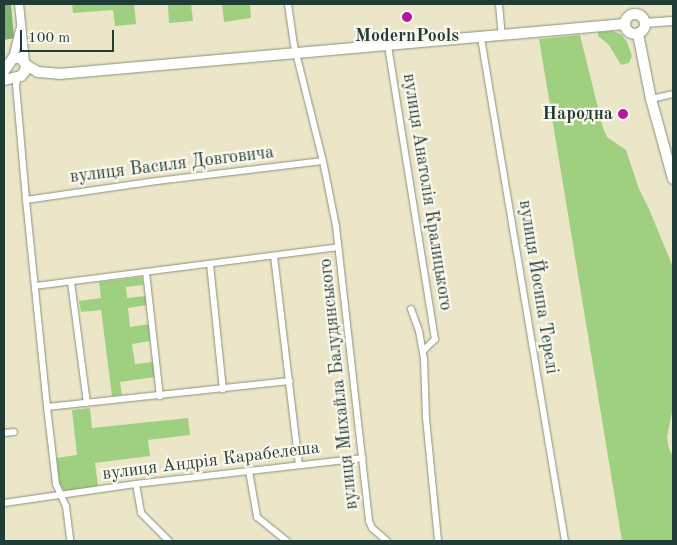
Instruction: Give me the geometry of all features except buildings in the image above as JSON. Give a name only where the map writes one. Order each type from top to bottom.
[{"type":"main road","points":[[59,74],[38,72],[21,58],[8,65],[10,73],[18,76],[42,78],[59,74],[607,26],[625,24],[632,15],[632,4]]},
{"type":"main road","points":[[632,15],[640,16],[644,23],[642,31],[638,34]]},
{"type":"main road","points":[[625,24],[630,33],[638,34]]},
{"type":"main road","points":[[638,34],[651,98],[673,179]]},
{"type":"main road","points":[[4,80],[18,76],[25,71],[26,63]]},
{"type":"street","points":[[19,4],[26,63]]},
{"type":"street","name":"вулиця Михайла Балудянського","points":[[288,4],[296,54],[323,161],[338,247],[369,521],[372,528],[386,541]]},
{"type":"street","points":[[499,4],[502,36]]},
{"type":"street","points":[[644,23],[673,21]]},
{"type":"street","points":[[8,65],[21,26]]},
{"type":"street","name":"вулиця Йосипа Терелі","points":[[482,38],[565,541]]},
{"type":"street","name":"вулиця Анатолія Кралицького","points":[[388,46],[420,241],[434,341],[425,349]]},
{"type":"street","points":[[18,76],[16,85],[26,200],[47,408],[56,484],[63,495],[70,541]]},
{"type":"street","points":[[651,98],[673,94]]},
{"type":"street","name":"вулиця Василя Довговича","points":[[26,200],[157,181],[323,161]]},
{"type":"street","points":[[34,286],[338,247]]},
{"type":"street","points":[[274,256],[300,465]]},
{"type":"street","points":[[210,264],[223,389]]},
{"type":"street","points":[[146,272],[160,396]]},
{"type":"street","points":[[71,282],[86,403]]},
{"type":"street","points":[[411,308],[425,349],[428,437],[438,541]]},
{"type":"street","points":[[47,408],[290,381]]},
{"type":"street","points":[[4,433],[14,432]]},
{"type":"street","name":"вулиця Андрія Карабелеша","points":[[4,503],[136,484],[363,458]]},
{"type":"street","points":[[249,471],[257,517],[287,541]]},
{"type":"street","points":[[136,484],[141,513],[170,541]]},
{"type":"green space","points":[[4,4],[11,4],[14,38],[4,40]]},
{"type":"green space","points":[[72,4],[134,4],[136,24],[115,26],[113,10],[73,13]]},
{"type":"green space","points":[[168,4],[191,4],[193,21],[169,23]]},
{"type":"green space","points":[[222,4],[250,4],[251,18],[224,22]]},
{"type":"green space","points":[[612,31],[621,34],[627,42],[632,56],[629,63],[621,65],[609,45],[598,36],[598,32]]},
{"type":"green space","points":[[580,35],[603,128],[607,137],[626,150],[639,189],[673,267],[673,407],[667,437],[669,449],[673,457],[673,541],[622,541],[539,39]]},
{"type":"green space","points":[[142,277],[143,285],[126,287],[127,298],[146,296],[147,305],[128,308],[130,327],[149,324],[150,341],[132,344],[135,364],[153,362],[155,377],[120,382],[122,395],[112,396],[101,310],[81,312],[79,301],[101,298],[99,282]]},
{"type":"green space","points":[[90,408],[92,428],[188,418],[190,435],[148,440],[150,456],[95,463],[98,486],[66,491],[59,485],[56,458],[77,455],[72,410]]},
{"type":"place","name":"ModernPools","points":[[407,17]]},
{"type":"place","name":"Народна","points":[[623,114]]}]
